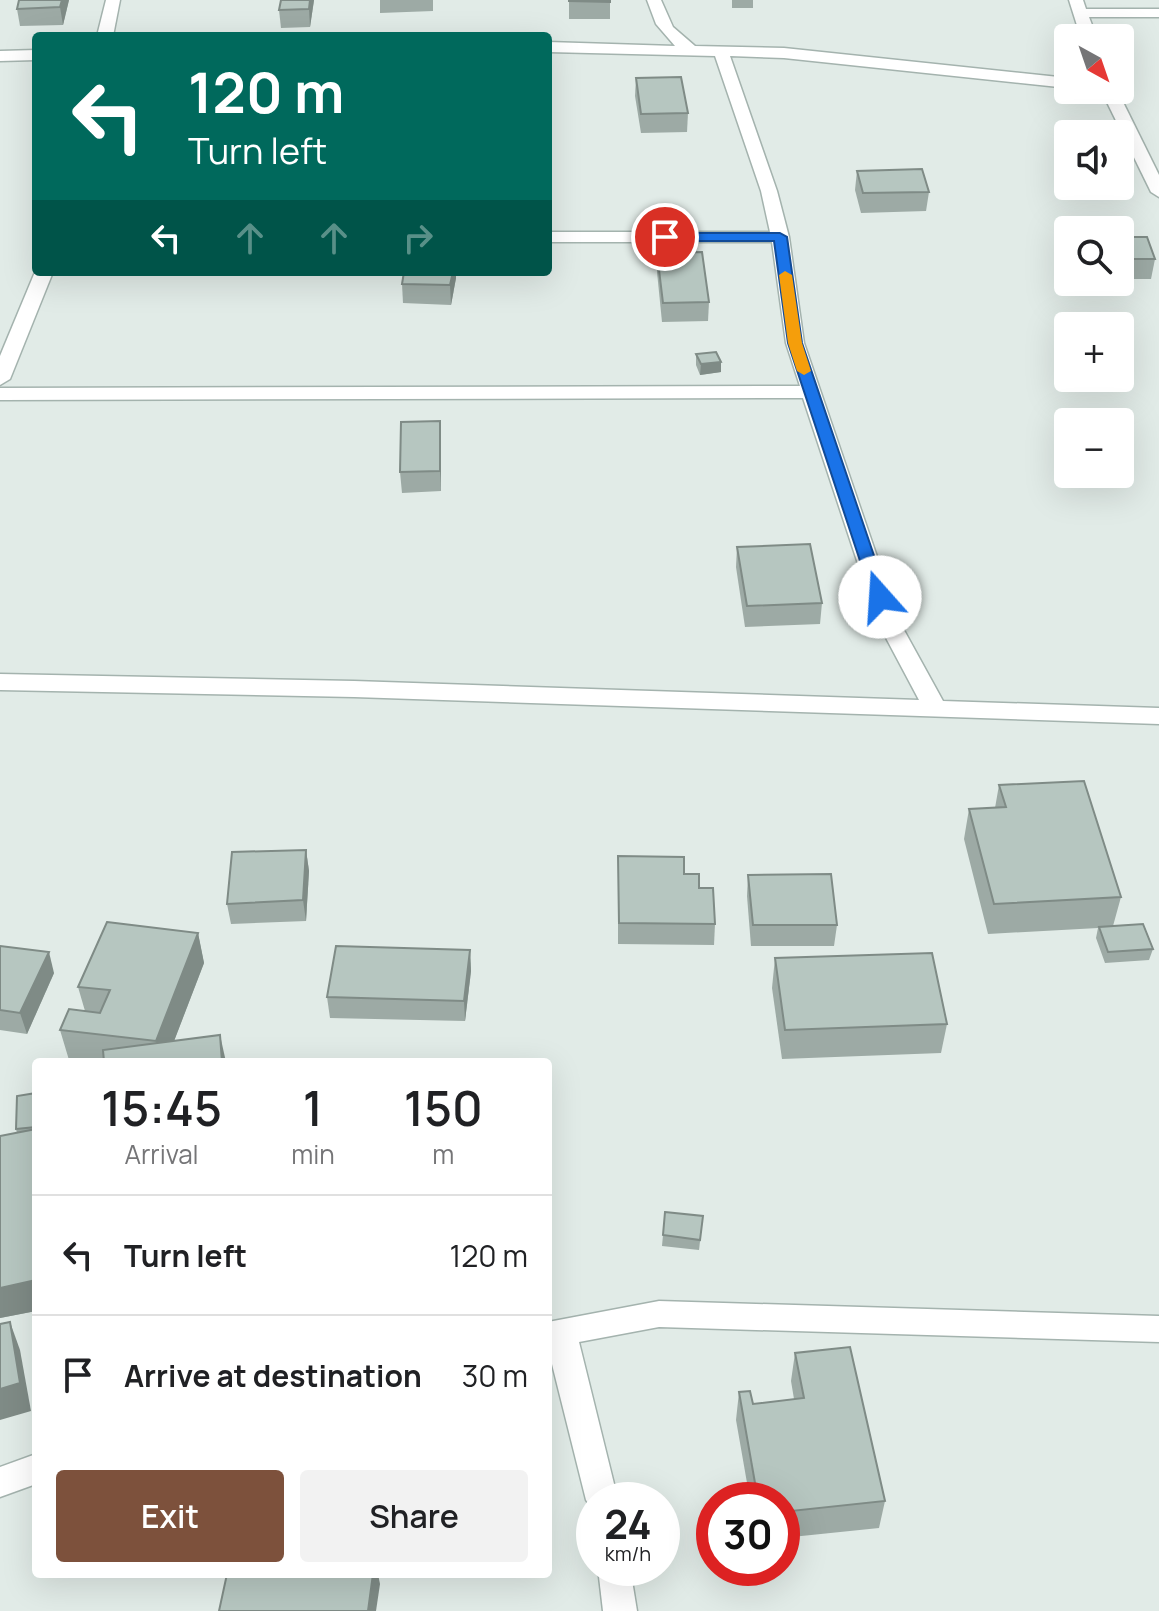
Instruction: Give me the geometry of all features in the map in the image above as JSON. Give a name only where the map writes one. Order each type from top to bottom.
[{"type":"street","points":[[106,32],[113,0]]},
{"type":"street","points":[[654,0],[666,31],[694,52]]},
{"type":"street","points":[[1078,6],[1159,13]]},
{"type":"street","points":[[552,47],[856,59],[1054,81]]},
{"type":"street","points":[[721,52],[747,121],[780,237],[795,343],[811,392],[888,621],[936,710]]},
{"type":"street","points":[[0,56],[32,55]]},
{"type":"street","points":[[1116,104],[1159,192]]},
{"type":"street","points":[[552,237],[780,237]]},
{"type":"street","points":[[0,379],[42,276]]},
{"type":"street","points":[[0,394],[811,392]]},
{"type":"street","points":[[0,682],[354,689],[1159,716]]},
{"type":"street","points":[[597,1482],[555,1334],[659,1314],[1159,1329]]},
{"type":"street","points":[[0,1482],[32,1470]]},
{"type":"street","points":[[617,1586],[620,1611]]},
{"type":"building","points":[[19,0],[62,0],[60,7],[17,9]]},
{"type":"building","points":[[281,0],[310,0],[309,9],[279,10]]},
{"type":"building","points":[[610,0],[610,2],[569,1]]},
{"type":"building","points":[[681,77],[688,113],[641,114],[636,78]]},
{"type":"building","points":[[922,169],[929,192],[863,193],[857,171]]},
{"type":"building","points":[[1134,237],[1147,237],[1155,259],[1134,259]]},
{"type":"building","points":[[702,252],[709,302],[663,303],[657,253]]},
{"type":"building","points":[[403,276],[452,276],[450,285],[402,284]]},
{"type":"building","points":[[716,352],[721,362],[701,364],[696,354]]},
{"type":"building","points":[[440,421],[440,471],[400,472],[401,422]]},
{"type":"building","points":[[810,544],[822,603],[747,606],[737,547]]},
{"type":"building","points":[[1084,781],[1121,897],[994,904],[969,809],[1006,807],[999,785]]},
{"type":"building","points":[[306,850],[303,900],[227,904],[232,852]]},
{"type":"building","points":[[618,856],[684,857],[684,874],[699,874],[699,888],[713,888],[715,924],[619,923]]},
{"type":"building","points":[[831,874],[837,925],[753,925],[748,875]]},
{"type":"building","points":[[107,922],[198,933],[156,1041],[60,1030],[69,1009],[100,1013],[110,990],[78,987]]},
{"type":"building","points":[[1143,924],[1153,949],[1108,952],[1099,927]]},
{"type":"building","points":[[0,946],[49,952],[20,1013],[0,1010]]},
{"type":"building","points":[[336,946],[470,950],[464,1001],[327,997]]},
{"type":"building","points":[[932,953],[947,1024],[785,1030],[775,958]]},
{"type":"building","points":[[220,1035],[222,1058],[104,1058],[103,1050]]},
{"type":"building","points":[[32,1094],[32,1127],[16,1129],[17,1096]]},
{"type":"building","points":[[32,1130],[32,1281],[0,1288],[0,1136]]},
{"type":"building","points":[[665,1212],[703,1216],[700,1240],[663,1235]]},
{"type":"building","points":[[10,1322],[20,1383],[0,1389],[0,1324]]},
{"type":"building","points":[[850,1347],[885,1501],[800,1510],[800,1482],[755,1482],[739,1392],[750,1391],[753,1404],[804,1398],[795,1353]]},
{"type":"building","points":[[226,1578],[372,1578],[368,1611],[219,1611]]},
{"type":"slow traffic","points":[[785,275],[795,343],[804,371]]},
{"type":"route","points":[[665,237],[780,237],[795,343],[880,597]]}]
